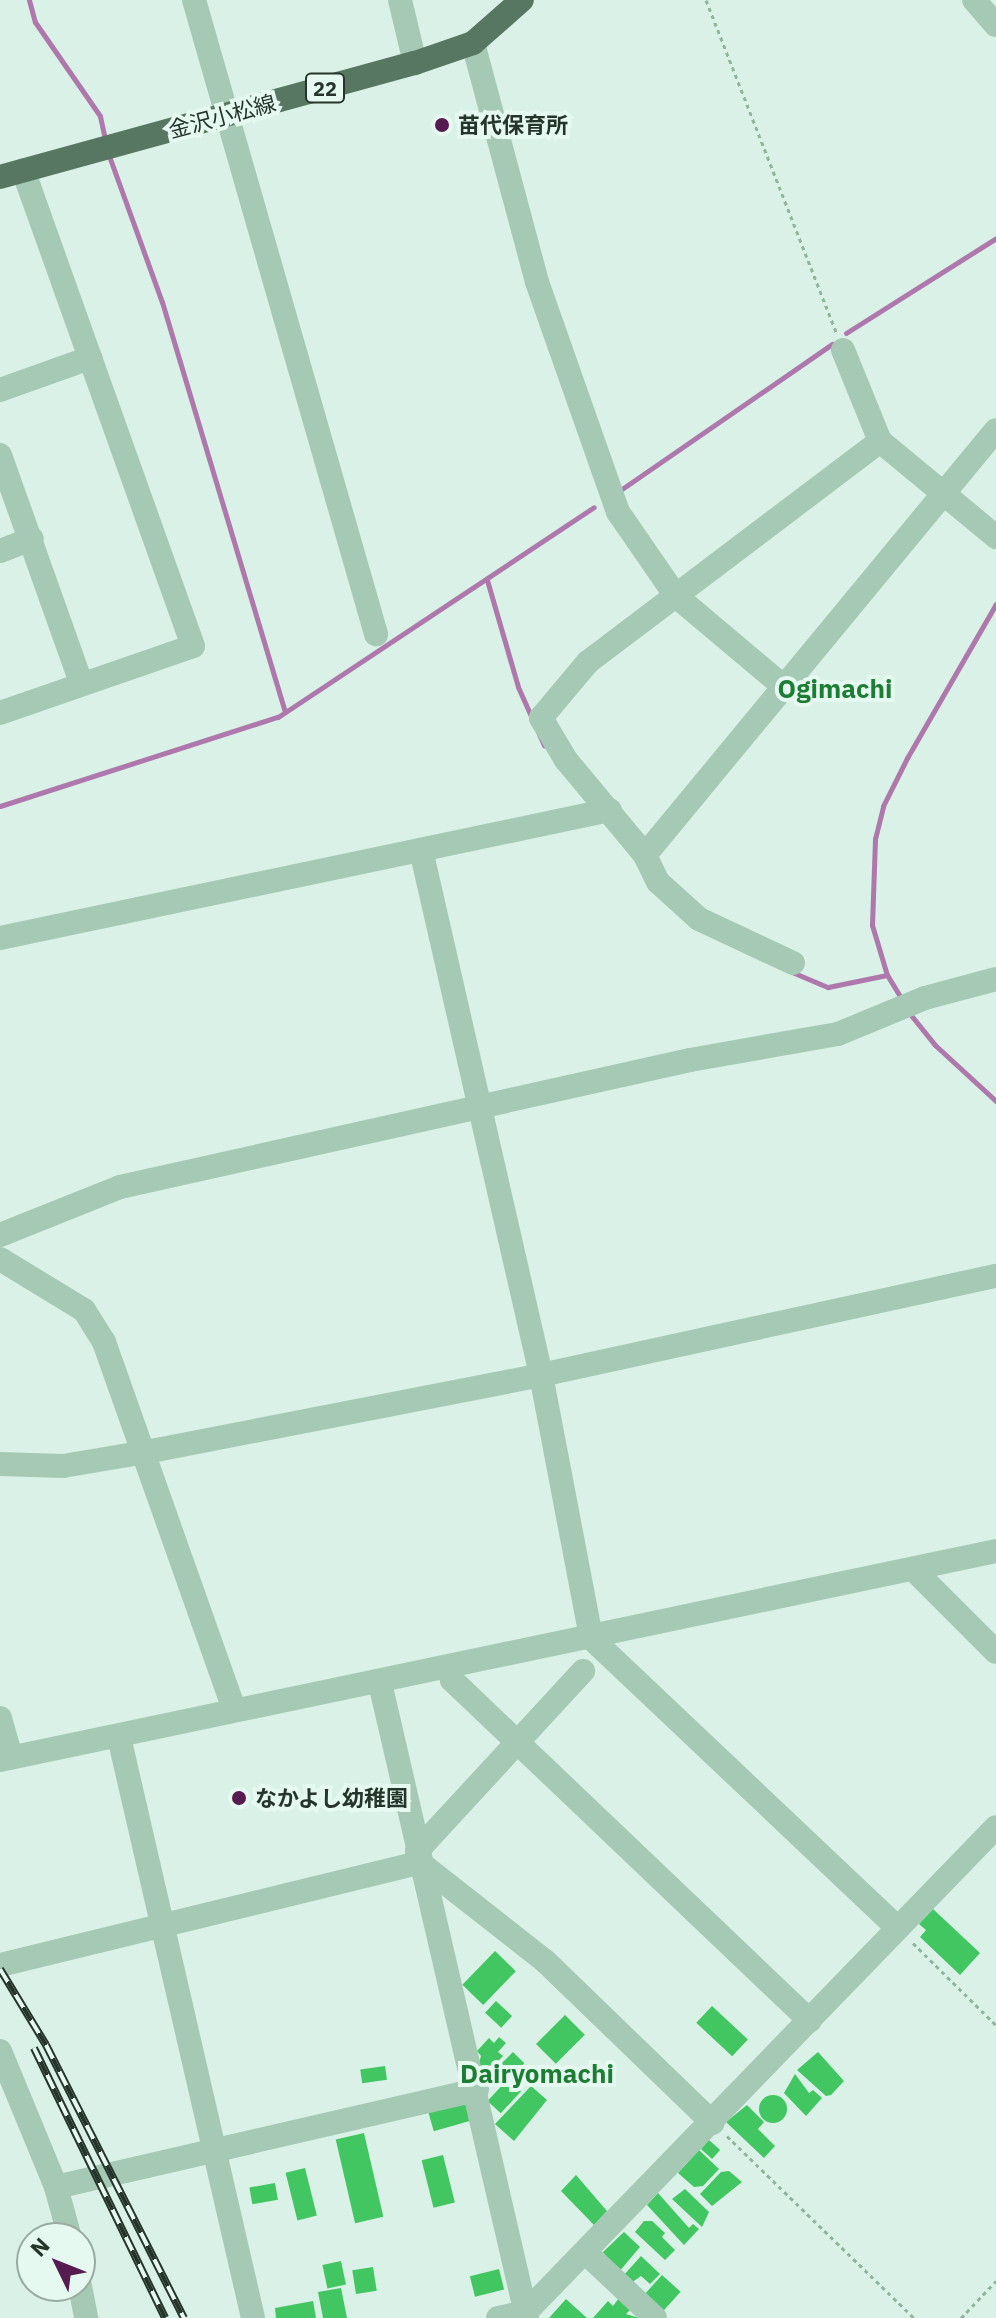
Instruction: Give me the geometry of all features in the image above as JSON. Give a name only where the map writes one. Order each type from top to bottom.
[{"type":"main road","name":"金沢小松線","points":[[12,174],[415,63],[473,43],[522,0]]},
{"type":"street","points":[[194,0],[376,634]]},
{"type":"street","points":[[400,0],[415,63]]},
{"type":"street","points":[[974,0],[996,25]]},
{"type":"street","points":[[473,43],[537,282],[604,483],[676,596],[783,686]]},
{"type":"street","points":[[0,713],[193,646],[90,358],[12,174]]},
{"type":"street","points":[[843,350],[880,441],[996,537]]},
{"type":"street","points":[[0,390],[90,358]]},
{"type":"street","points":[[645,855],[941,491],[996,430]]},
{"type":"street","points":[[793,963],[699,919],[658,882],[645,855],[566,760],[541,718],[588,662],[880,441]]},
{"type":"street","points":[[0,455],[81,683]]},
{"type":"street","points":[[0,551],[32,539]]},
{"type":"street","points":[[0,938],[610,810]]},
{"type":"street","points":[[421,850],[541,1375],[591,1638],[898,1928]]},
{"type":"street","points":[[0,1235],[120,1187],[690,1060],[838,1034],[925,998],[996,979]]},
{"type":"street","points":[[0,1259],[84,1310],[104,1342],[146,1452],[234,1710]]},
{"type":"street","points":[[0,1464],[63,1466],[146,1452],[541,1375],[996,1276]]},
{"type":"street","points":[[0,1718],[6,1759],[234,1710],[380,1683],[996,1551]]},
{"type":"street","points":[[913,1569],[996,1652]]},
{"type":"street","points":[[450,1668],[452,1680],[810,2021]]},
{"type":"street","points":[[0,1965],[419,1857],[583,1671]]},
{"type":"street","points":[[380,1683],[529,2316]]},
{"type":"street","points":[[119,1737],[218,2150],[253,2318]]},
{"type":"street","points":[[498,2318],[529,2316],[585,2252],[996,1827]]},
{"type":"street","points":[[419,1857],[545,1961],[713,2123]]},
{"type":"street","points":[[0,2051],[56,2187],[66,2222]]},
{"type":"street","points":[[56,2187],[477,2090]]},
{"type":"street","points":[[585,2252],[655,2318]]},
{"type":"path","points":[[706,0],[843,350]]},
{"type":"path","points":[[898,1928],[996,2025]]},
{"type":"path","points":[[713,2123],[914,2318]]},
{"type":"path","points":[[961,2318],[996,2281]]},
{"type":"building","points":[[933,1909],[980,1953],[960,1975],[920,1937],[926,1930],[919,1924]]},
{"type":"building","points":[[495,1951],[516,1971],[483,2005],[462,1985]]},
{"type":"building","points":[[496,2001],[512,2016],[501,2028],[485,2013]]},
{"type":"building","points":[[712,2006],[748,2039],[732,2056],[696,2023]]},
{"type":"building","points":[[565,2015],[585,2035],[556,2064],[536,2044]]},
{"type":"building","points":[[499,2037],[506,2043],[498,2052],[503,2056],[486,2074],[478,2066],[481,2056],[477,2051],[489,2038],[494,2043]]},
{"type":"building","points":[[513,2052],[524,2063],[509,2078],[498,2067]]},
{"type":"building","points":[[818,2052],[844,2081],[831,2095],[826,2096],[797,2070]]},
{"type":"building","points":[[385,2066],[387,2080],[362,2083],[360,2069]]},
{"type":"building","points":[[795,2074],[809,2093],[813,2090],[822,2098],[806,2116],[784,2093]]},
{"type":"building","points":[[508,2079],[521,2091],[501,2113],[488,2101]]},
{"type":"building","points":[[531,2086],[547,2100],[514,2141],[495,2124]]},
{"type":"building","points":[[773,2095],[783,2099],[787,2109],[783,2119],[773,2123],[763,2119],[759,2109],[763,2099]]},
{"type":"building","points":[[467,2102],[472,2120],[434,2131],[429,2113]]},
{"type":"building","points":[[747,2105],[764,2122],[758,2129],[775,2146],[764,2158],[726,2122]]},
{"type":"building","points":[[364,2133],[383,2217],[355,2223],[336,2140]]},
{"type":"building","points":[[709,2140],[720,2150],[712,2159],[701,2149]]},
{"type":"building","points":[[699,2150],[719,2169],[703,2186],[694,2187],[678,2173]]},
{"type":"building","points":[[443,2155],[455,2203],[434,2208],[422,2160]]},
{"type":"building","points":[[305,2168],[317,2216],[297,2220],[286,2173]]},
{"type":"building","points":[[729,2171],[742,2182],[712,2206],[700,2194],[721,2172]]},
{"type":"building","points":[[576,2175],[607,2211],[594,2225],[561,2191]]},
{"type":"building","points":[[275,2183],[278,2200],[252,2204],[249,2188]]},
{"type":"building","points":[[685,2189],[709,2212],[702,2227],[672,2199]]},
{"type":"building","points":[[658,2193],[689,2228],[693,2224],[699,2229],[684,2245],[647,2205]]},
{"type":"building","points":[[644,2221],[652,2221],[665,2233],[662,2237],[675,2250],[665,2260],[635,2232]]},
{"type":"building","points":[[624,2232],[640,2247],[618,2273],[603,2252]]},
{"type":"building","points":[[641,2256],[660,2274],[650,2284],[641,2276],[631,2283],[623,2276]]},
{"type":"building","points":[[341,2261],[346,2284],[327,2288],[322,2265]]},
{"type":"building","points":[[373,2267],[377,2291],[356,2294],[352,2270]]},
{"type":"building","points":[[499,2269],[504,2289],[475,2297],[470,2276]]},
{"type":"building","points":[[662,2275],[681,2292],[661,2314],[642,2297]]},
{"type":"building","points":[[341,2288],[347,2318],[323,2318],[318,2292]]},
{"type":"building","points":[[619,2298],[631,2309],[626,2314],[639,2318],[593,2318],[608,2301],[613,2306]]},
{"type":"building","points":[[566,2299],[587,2318],[549,2318]]},
{"type":"building","points":[[313,2301],[316,2318],[276,2318],[275,2308]]},
{"type":"waterway","points":[[29,0],[35,22],[100,116],[105,139]]},
{"type":"waterway","points":[[108,153],[162,302],[285,712]]},
{"type":"waterway","points":[[846,333],[996,238]]},
{"type":"waterway","points":[[619,491],[832,344]]},
{"type":"waterway","points":[[0,806],[278,717],[594,507]]},
{"type":"waterway","points":[[487,580],[518,687],[544,745]]},
{"type":"waterway","points":[[901,998],[887,975],[872,925],[875,839],[883,806],[907,758],[996,604]]},
{"type":"waterway","points":[[792,972],[828,987],[887,975]]},
{"type":"waterway","points":[[910,1014],[935,1045],[996,1101]]},
{"type":"railway","points":[[0,1969],[46,2045],[184,2318]]},
{"type":"railway","points":[[34,2048],[165,2318]]},
{"type":"place","name":"苗代保育所","points":[[442,125]]},
{"type":"place","name":"なかよし幼稚園","points":[[239,1798]]},
{"type":"district","name":"Ogimachi","points":[[835,689]]},
{"type":"district","name":"Dairyomachi","points":[[537,2074]]}]
